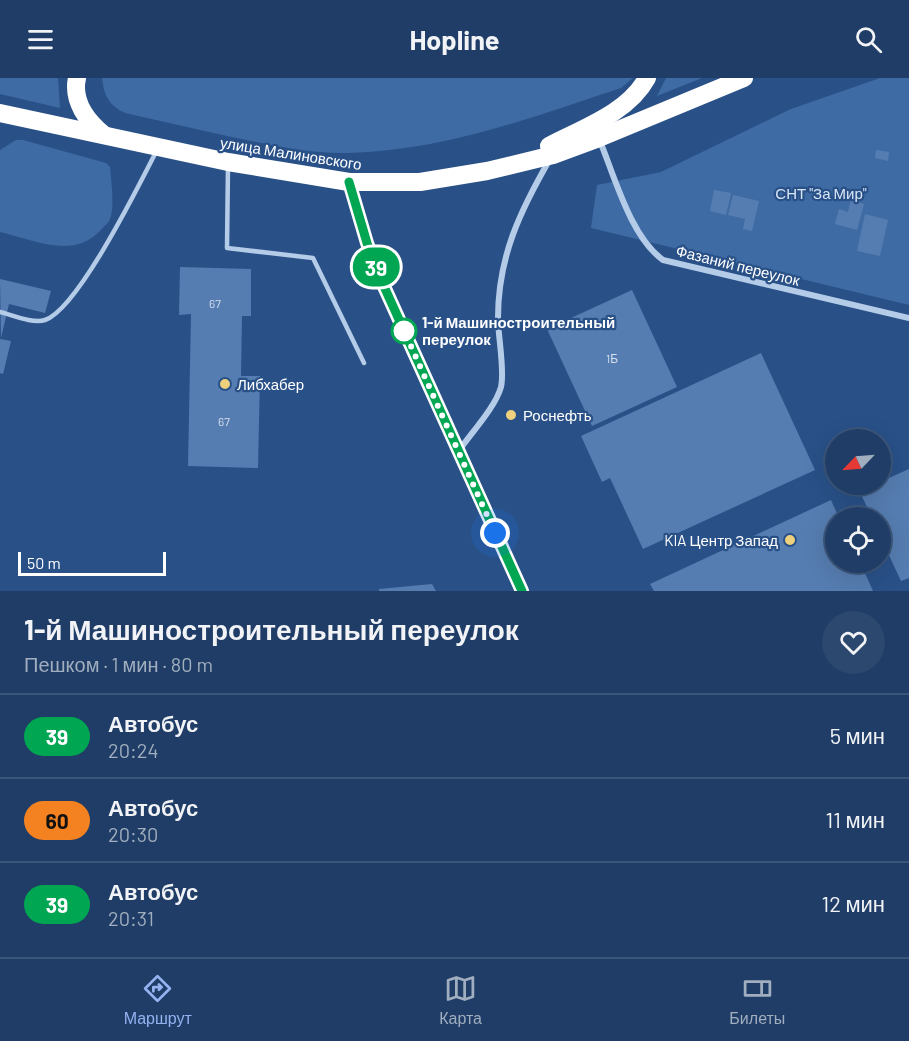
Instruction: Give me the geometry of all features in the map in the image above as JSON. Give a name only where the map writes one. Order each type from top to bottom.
[{"type":"highway","points":[[77,78],[76,85],[81,109],[88,121],[105,137]]},
{"type":"highway","points":[[518,162],[611,114],[632,99],[647,78]]},
{"type":"highway","name":"улица Малиновского","points":[[0,113],[228,162],[349,182],[420,182],[487,171],[553,155],[744,78]]},
{"type":"street","name":"Фазаний переулок","points":[[599,138],[640,237],[652,252],[663,260],[909,318]]},
{"type":"street","points":[[458,452],[497,398],[502,384],[498,318],[501,271],[513,230],[529,196],[553,155]]},
{"type":"street","points":[[349,182],[367,243],[382,282],[522,591]]},
{"type":"lane","points":[[0,312],[38,321],[46,320],[54,315],[73,294],[103,252],[159,147]]},
{"type":"lane","points":[[228,162],[227,248],[313,258],[364,363]]},
{"type":"green space","points":[[0,78],[58,78],[60,108],[0,94]]},
{"type":"green space","points":[[102,78],[633,78],[621,88],[487,131],[418,146],[348,153],[287,148],[125,113],[108,99]]},
{"type":"green space","points":[[666,78],[702,78],[657,96]]},
{"type":"green space","name":"СНТ \"За Мир\"","points":[[880,78],[909,78],[909,305],[591,228],[597,185],[661,172],[791,109]]},
{"type":"green space","points":[[16,140],[106,163],[110,167],[112,193],[109,222],[90,239],[66,246],[40,243],[0,232],[0,150]]},
{"type":"building","points":[[876,150],[889,152],[888,161],[875,158]]},
{"type":"building","points":[[714,190],[731,193],[726,215],[710,211]]},
{"type":"building","points":[[733,195],[759,201],[752,231],[743,229],[745,219],[728,215]]},
{"type":"building","points":[[851,200],[864,204],[857,230],[835,224],[839,209],[848,212]]},
{"type":"building","points":[[865,214],[888,220],[880,256],[857,251]]},
{"type":"building","points":[[180,267],[251,269],[251,316],[242,316],[241,376],[260,376],[258,468],[188,466],[191,314],[179,315]]},
{"type":"building","points":[[0,279],[51,291],[45,313],[9,304],[1,338]]},
{"type":"building","points":[[632,290],[677,387],[592,426],[547,329]]},
{"type":"building","points":[[0,339],[11,341],[3,374],[0,373]]},
{"type":"building","points":[[761,353],[815,470],[643,549],[610,478],[602,482],[581,436]]},
{"type":"building","points":[[909,469],[909,578],[901,581],[891,560],[891,507],[867,507],[861,495],[891,495],[891,477]]},
{"type":"building","name":"KIA Центр Запад","points":[[831,500],[834,507],[825,507],[825,573],[865,573],[873,591],[654,591],[650,584]]},
{"type":"building","points":[[432,584],[436,591],[379,591],[379,589]]},
{"type":"bus line","name":"39","points":[[349,182],[367,243],[382,282],[522,591]]},
{"type":"place","name":"1-й Машиностроительный переулок","points":[[404,331]]},
{"type":"place","name":"Либхабер","points":[[225,384]]},
{"type":"place","name":"Роснефть","points":[[511,415]]},
{"type":"place","name":"KIA Центр Запад","points":[[790,540]]},
{"type":"route","points":[[404,331],[401,324],[495,533]]}]
